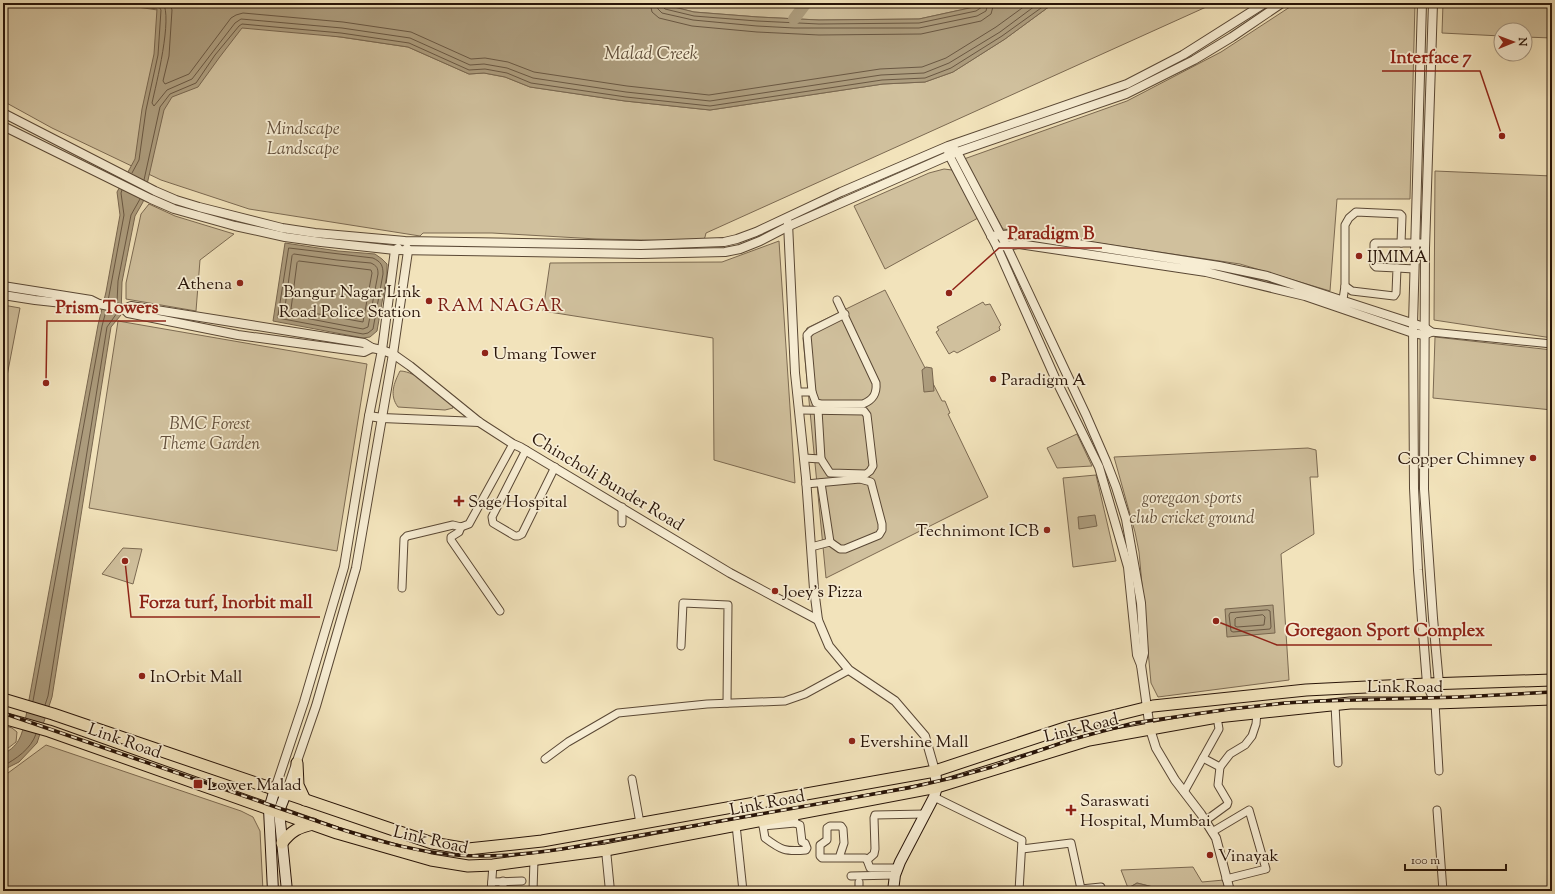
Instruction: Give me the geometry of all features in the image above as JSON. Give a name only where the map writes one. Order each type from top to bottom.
[{"type":"main road","name":"Link Road","points":[[3,699],[53,714],[432,843],[468,849],[542,841],[935,771],[1068,727],[1150,706],[1306,690],[1552,680]]},
{"type":"main road","name":"Link Road","points":[[3,718],[49,731],[337,833],[431,860],[468,866],[493,865],[606,850],[736,825],[763,823],[794,818],[936,792],[1090,740],[1217,717],[1350,703],[1435,703],[1552,699]]},
{"type":"main road","points":[[297,763],[298,785],[305,800]]},
{"type":"main road","points":[[893,891],[896,871],[936,792],[935,771]]},
{"type":"main road","points":[[273,891],[275,789]]},
{"type":"main road","points":[[286,793],[274,810],[282,843],[287,891]]},
{"type":"main road","points":[[694,814],[696,833]]},
{"type":"main road","points":[[282,843],[299,827],[314,824]]},
{"type":"street","points":[[3,126],[174,209],[228,224],[278,235],[321,242],[408,252],[641,254],[710,253],[740,249],[760,241],[788,222],[841,192],[948,146],[1127,84],[1190,52],[1265,3]]},
{"type":"street","points":[[3,112],[155,191],[176,200],[282,228],[315,233],[405,242],[641,245],[709,244],[737,240],[788,222],[949,155],[1137,89],[1194,60],[1232,37],[1282,3]]},
{"type":"street","points":[[1422,3],[1413,324],[1414,488],[1418,570],[1427,684],[1435,703]]},
{"type":"street","points":[[1432,3],[1425,243],[1427,331],[1424,417],[1424,489],[1439,684],[1435,703],[1440,771]]},
{"type":"street","points":[[948,146],[957,152],[1001,235],[1106,461],[1126,520],[1140,603],[1144,653],[1141,665]]},
{"type":"street","points":[[948,146],[949,155],[997,247],[1056,380],[1099,467],[1128,567],[1136,654],[1141,665],[1150,706],[1150,729],[1156,748],[1216,838],[1230,891]]},
{"type":"street","points":[[1343,305],[1345,286],[1345,225],[1349,218],[1356,212],[1400,214],[1402,216],[1401,243]]},
{"type":"street","points":[[788,222],[797,392],[818,620],[829,646],[849,670],[895,702],[925,736],[935,771]]},
{"type":"street","points":[[991,236],[1014,234],[1230,268],[1267,276],[1413,333],[1427,331],[1552,344]]},
{"type":"street","points":[[275,789],[304,702],[344,567],[369,416],[382,350],[395,250],[405,242]]},
{"type":"street","points":[[286,793],[316,706],[356,568],[393,354],[408,252],[405,242]]},
{"type":"street","points":[[1414,269],[1376,267],[1374,265],[1374,244],[1425,243]]},
{"type":"street","points":[[997,247],[1011,244],[1026,245],[1206,272],[1343,305],[1413,324],[1427,331]]},
{"type":"street","points":[[1228,277],[1230,268]]},
{"type":"street","points":[[1345,286],[1352,291],[1394,296],[1396,293],[1396,268]]},
{"type":"street","points":[[3,286],[91,300],[100,304],[124,309],[128,313],[238,335],[364,352],[372,348]]},
{"type":"street","points":[[3,295],[90,306],[100,304]]},
{"type":"street","points":[[837,300],[845,314],[876,383],[877,390],[875,396],[870,401],[863,404],[816,403],[812,392],[807,335],[811,331],[845,314]]},
{"type":"street","points":[[124,309],[131,306],[364,343],[372,348]]},
{"type":"street","name":"Chincholi Bunder Road","points":[[372,348],[393,354],[479,422],[513,444],[555,467],[730,573],[818,620]]},
{"type":"street","points":[[797,392],[812,392]]},
{"type":"street","points":[[799,410],[818,410],[864,411],[867,415],[873,466],[870,471],[866,474],[833,474],[828,471],[821,459],[818,410]]},
{"type":"street","points":[[369,416],[382,418],[479,422]]},
{"type":"street","points":[[1414,417],[1424,417]]},
{"type":"street","points":[[1079,426],[1088,421]]},
{"type":"street","points":[[402,588],[404,539],[407,536],[452,525],[462,527],[469,524],[513,444]]},
{"type":"street","points":[[526,450],[492,517],[493,523],[515,536],[522,534],[555,467]]},
{"type":"street","points":[[804,458],[821,459]]},
{"type":"street","points":[[806,484],[860,479],[870,482],[873,488],[882,524],[880,535],[845,549],[840,549],[830,542],[821,483]]},
{"type":"street","points":[[1414,488],[1424,489]]},
{"type":"street","points":[[622,507],[622,523]]},
{"type":"street","points":[[462,527],[459,532],[451,537],[451,540],[500,610]]},
{"type":"street","points":[[811,547],[830,542]]},
{"type":"street","points":[[1418,570],[1429,569]]},
{"type":"street","points":[[681,646],[683,603],[728,605],[727,703]]},
{"type":"street","points":[[544,760],[568,742],[618,713],[727,703],[785,701],[805,694],[849,670]]},
{"type":"street","points":[[1335,705],[1338,763]]},
{"type":"street","points":[[1205,821],[1227,805],[1228,802],[1218,785],[1220,767],[1230,754],[1245,745],[1252,736],[1256,724],[1257,712]]},
{"type":"street","points":[[1184,792],[1219,729],[1217,717]]},
{"type":"street","points":[[1203,758],[1220,767]]},
{"type":"street","points":[[285,760],[297,763]]},
{"type":"street","points":[[632,779],[640,823]]},
{"type":"street","points":[[936,792],[1022,840],[1019,891]]},
{"type":"street","points":[[1212,832],[1249,810],[1266,869],[1226,879]]},
{"type":"street","points":[[1437,810],[1443,891]]},
{"type":"street","points":[[867,860],[874,854],[875,849],[875,815],[925,814]]},
{"type":"street","points":[[763,823],[765,838],[781,850],[792,852],[806,850],[807,848],[805,843],[802,842],[800,825],[794,818]]},
{"type":"street","points":[[736,825],[743,891]]},
{"type":"street","points":[[839,858],[844,843],[843,829],[841,826],[830,826],[828,828],[827,840],[820,845],[820,856],[822,858],[839,858],[864,858],[867,860],[870,868],[896,871]]},
{"type":"street","points":[[1022,850],[1071,843],[1081,889],[1101,887],[1102,891]]},
{"type":"street","points":[[606,850],[610,891]]},
{"type":"street","points":[[533,891],[534,860]]},
{"type":"street","points":[[491,891],[493,865]]},
{"type":"street","points":[[852,876],[896,871]]},
{"type":"street","points":[[492,882],[522,881]]},
{"type":"street","points":[[503,882],[503,891]]},
{"type":"street","points":[[858,891],[859,882]]},
{"type":"green space","name":"Mindscape Landscape","points":[[3,3],[110,3],[408,47],[469,74],[484,73],[505,77],[530,87],[625,101],[710,110],[883,84],[925,82],[953,72],[1005,39],[1054,3],[1215,3],[706,233],[703,241],[688,241],[597,239],[492,233],[423,233],[420,236],[249,209],[161,180],[52,128],[3,101]]},
{"type":"green space","points":[[658,3],[982,3],[974,7],[919,19],[819,20],[694,12]]},
{"type":"green space","points":[[1296,3],[1415,3],[1410,199],[1337,199],[1330,291],[1240,264],[1003,229],[964,159],[1127,101],[1221,52]]},
{"type":"green space","points":[[1443,3],[1552,3],[1552,38],[1533,37],[1533,22],[1493,22],[1493,36],[1442,33]]},
{"type":"green space","points":[[944,169],[952,170],[978,218],[885,269],[854,206],[929,173]]},
{"type":"green space","points":[[1435,171],[1552,176],[1552,338],[1434,320]]},
{"type":"green space","points":[[149,204],[175,216],[234,234],[200,260],[196,311],[126,299],[126,283],[141,214]]},
{"type":"green space","points":[[779,241],[795,483],[714,460],[713,338],[543,311],[550,263],[722,262]]},
{"type":"green space","points":[[885,290],[942,401],[945,401],[950,413],[948,414],[988,497],[826,578],[803,338],[807,328]]},
{"type":"green space","points":[[983,302],[985,305],[990,304],[1001,325],[999,327],[1000,330],[957,353],[954,351],[949,354],[936,332],[939,330],[937,327]]},
{"type":"green space","points":[[3,305],[20,308],[7,376],[3,378]]},
{"type":"green space","name":"BMC Forest Theme Garden","points":[[118,321],[367,364],[337,551],[89,508]]},
{"type":"green space","points":[[1435,337],[1552,350],[1552,410],[1433,398]]},
{"type":"green space","points":[[400,371],[413,374],[420,378],[451,402],[453,408],[445,410],[398,407],[395,402],[393,389]]},
{"type":"green space","points":[[1077,434],[1092,466],[1057,468],[1047,448]]},
{"type":"green space","name":"goregaon sports club cricket ground","points":[[1308,448],[1316,450],[1318,477],[1310,477],[1314,534],[1281,554],[1289,680],[1158,697],[1151,683],[1139,552],[1135,532],[1114,457]]},
{"type":"green space","points":[[1096,475],[1116,561],[1073,567],[1063,478]]},
{"type":"green space","points":[[123,548],[142,549],[133,584],[102,574]]},
{"type":"green space","points":[[3,725],[12,728],[17,732],[16,742],[3,752]]},
{"type":"green space","points":[[46,745],[241,811],[253,817],[260,831],[263,891],[3,891],[3,775],[8,773]]},
{"type":"green space","points":[[1193,867],[1202,882],[1224,880],[1227,891],[1169,891],[1137,883],[1128,888],[1121,870]]},
{"type":"water","name":"Malad Creek","points":[[110,3],[658,3],[694,12],[819,20],[919,19],[974,7],[982,3],[1054,3],[1005,39],[953,72],[925,82],[883,84],[710,110],[625,101],[530,87],[505,77],[484,73],[469,74],[408,47],[341,37],[242,28],[198,87],[172,97],[164,110],[143,202],[135,216],[122,282],[121,315],[111,327],[52,697],[37,743],[19,762],[3,770],[3,754],[14,747],[17,743],[22,733],[26,716],[98,325],[106,292],[120,215],[117,192],[135,159],[142,109],[154,54],[157,9]]},
{"type":"water","points":[[285,243],[338,251],[375,254],[382,259],[387,264],[387,274],[377,331],[370,337],[363,338],[273,321]]},
{"type":"water","points":[[926,367],[932,368],[934,391],[924,392],[922,370]]},
{"type":"water","points":[[1095,515],[1097,526],[1079,529],[1078,517]]},
{"type":"water","points":[[1273,605],[1275,633],[1227,637],[1225,609]]},
{"type":"water","points":[[1137,883],[1169,891],[1124,891]]},
{"type":"waterway","points":[[794,19],[806,3]]},
{"type":"railway","points":[[3,713],[330,826],[373,839],[394,845],[438,853],[484,856],[531,853],[562,849],[908,788],[992,767],[1070,740],[1134,723],[1230,709],[1285,703],[1460,697],[1552,692]]},
{"type":"place","name":"Interface 7","points":[[1502,136]]},
{"type":"place","name":"IJMIMA","points":[[1359,256]]},
{"type":"place","name":"Athena","points":[[240,283]]},
{"type":"place","name":"Paradigm B","points":[[949,293]]},
{"type":"place","name":"Bangur Nagar Link Road Police Station","points":[[429,301]]},
{"type":"place","name":"Umang Tower","points":[[485,353]]},
{"type":"place","name":"Paradigm A","points":[[993,379]]},
{"type":"place","name":"Prism Towers","points":[[46,383]]},
{"type":"place","name":"Copper Chimney","points":[[1533,458]]},
{"type":"place","name":"Sage Hospital","points":[[459,501]]},
{"type":"place","name":"Technimont ICB","points":[[1047,530]]},
{"type":"place","name":"Forza turf, Inorbit mall","points":[[125,561]]},
{"type":"place","name":"Joey's Pizza","points":[[775,591]]},
{"type":"place","name":"Goregaon Sport Complex","points":[[1216,621]]},
{"type":"place","name":"InOrbit Mall","points":[[142,676]]},
{"type":"place","name":"Evershine Mall","points":[[852,741]]},
{"type":"place","name":"Lower Malad","points":[[198,784]]},
{"type":"place","name":"Saraswati Hospital, Mumbai","points":[[1071,810]]},
{"type":"place","name":"Vinayak","points":[[1210,855]]},
{"type":"district","name":"RAM NAGAR","points":[[501,305]]}]
